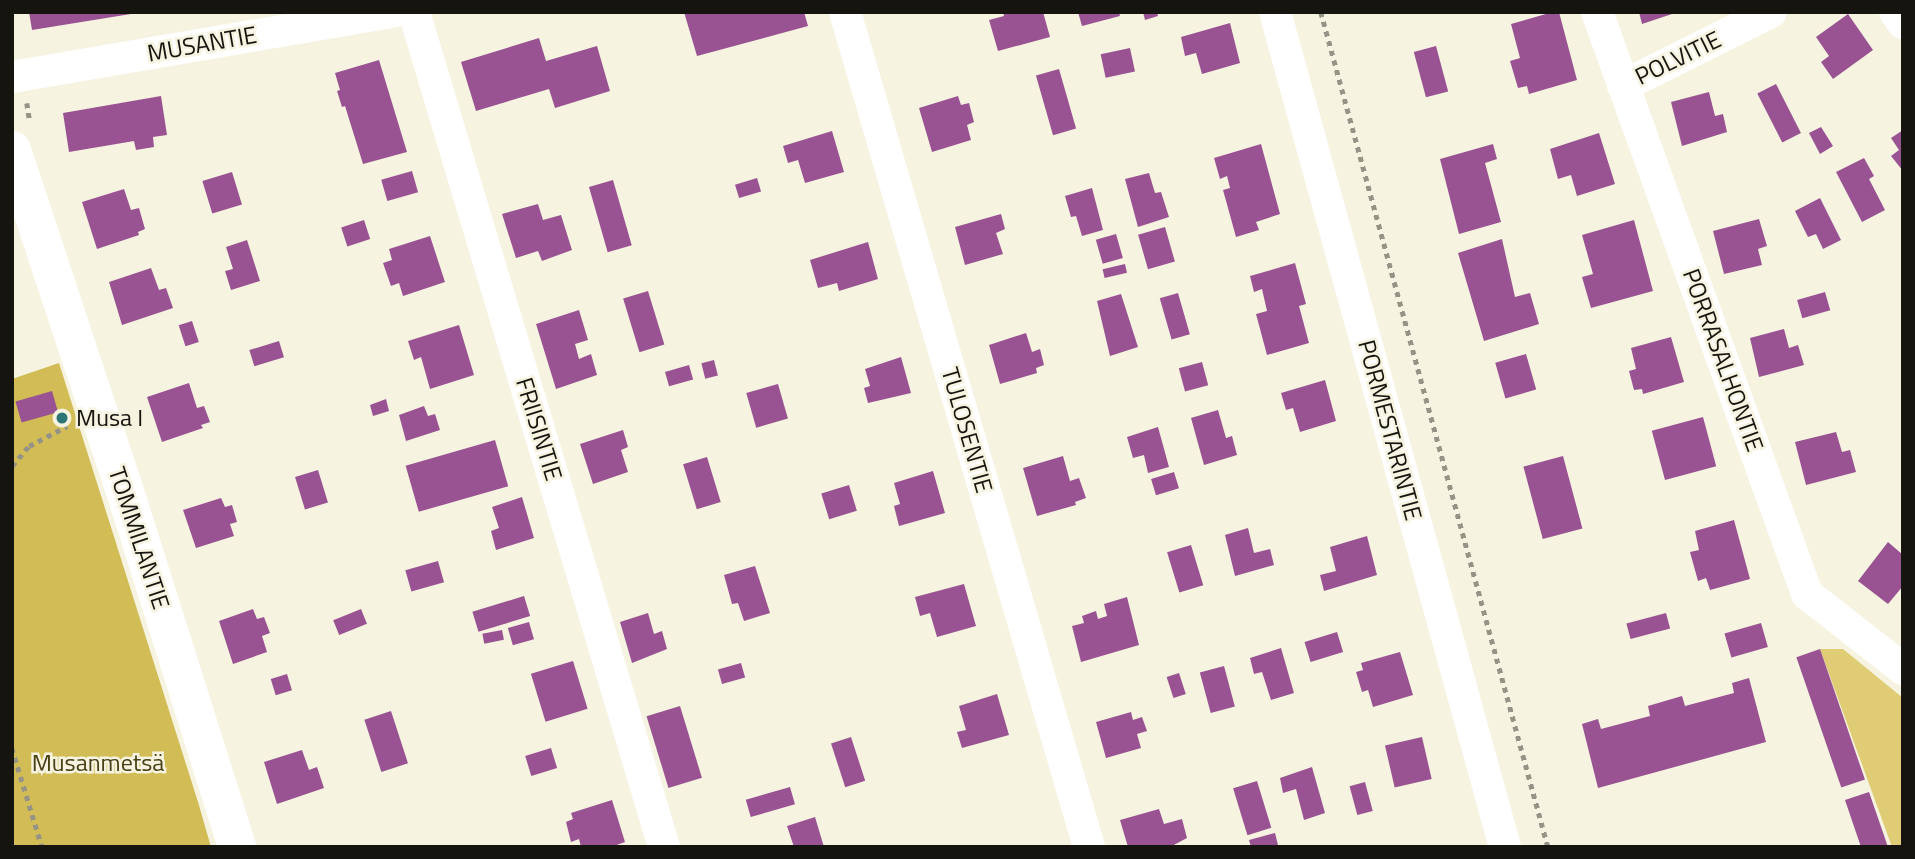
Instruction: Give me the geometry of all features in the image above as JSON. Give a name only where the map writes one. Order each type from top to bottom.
[{"type":"main road","name":"TOMMILANTIE","points":[[12,150],[237,847]]},
{"type":"street","name":"MUSANTIE","points":[[12,77],[393,12]]},
{"type":"street","name":"FRIISINTIE","points":[[414,12],[664,847]]},
{"type":"street","name":"TULOSENTIE","points":[[845,12],[1089,847]]},
{"type":"street","name":"PORMESTARINTIE","points":[[1275,12],[1505,847]]},
{"type":"street","name":"PORRASALHONTIE","points":[[1597,12],[1807,594],[1903,669]]},
{"type":"street","name":"POLVITIE","points":[[1623,86],[1771,12]]},
{"type":"street","points":[[1895,12],[1903,23]]},
{"type":"path","points":[[1321,12],[1548,847]]},
{"type":"path","points":[[12,466],[29,446],[97,411]]},
{"type":"path","points":[[12,748],[42,847]]},
{"type":"shaded area","points":[[1820,649],[1843,649],[1903,698],[1903,847],[1892,847]]},
{"type":"green space","name":"Musanmetsä","points":[[59,363],[211,847],[12,847],[12,379]]},
{"type":"building","points":[[29,12],[131,12],[131,14],[32,30]]},
{"type":"building","points":[[684,12],[804,12],[808,26],[697,56]]},
{"type":"building","points":[[1003,12],[1043,12],[1050,37],[998,51],[989,20],[1004,16]]},
{"type":"building","points":[[1078,12],[1119,12],[1120,16],[1082,26]]},
{"type":"building","points":[[1143,12],[1157,12],[1158,16],[1145,20]]},
{"type":"building","points":[[1559,12],[1577,80],[1529,94],[1527,86],[1518,88],[1510,61],[1520,58],[1511,24]]},
{"type":"building","points":[[1639,12],[1675,12],[1675,13],[1642,24]]},
{"type":"building","points":[[1848,14],[1873,50],[1833,79],[1821,62],[1829,56],[1816,37]]},
{"type":"building","points":[[1230,23],[1240,63],[1202,74],[1196,53],[1185,56],[1181,37]]},
{"type":"building","points":[[539,38],[546,61],[597,46],[610,91],[555,108],[549,89],[476,111],[461,62]]},
{"type":"building","points":[[1436,46],[1448,91],[1426,97],[1414,52]]},
{"type":"building","points":[[1130,48],[1135,71],[1106,78],[1101,54]]},
{"type":"building","points":[[379,60],[407,152],[363,164],[345,106],[342,107],[337,91],[340,90],[335,73]]},
{"type":"building","points":[[1059,69],[1076,129],[1053,135],[1036,76]]},
{"type":"building","points":[[1776,84],[1801,133],[1782,143],[1757,94]]},
{"type":"building","points":[[1709,92],[1715,116],[1723,114],[1727,132],[1682,146],[1671,102]]},
{"type":"building","points":[[161,96],[167,135],[153,137],[154,147],[136,150],[134,141],[69,152],[63,113]]},
{"type":"building","points":[[958,96],[961,105],[969,103],[974,122],[967,125],[971,140],[932,152],[919,108]]},
{"type":"building","points":[[1821,127],[1833,146],[1820,154],[1809,133]]},
{"type":"building","points":[[1903,130],[1903,171],[1891,156],[1899,150],[1891,138]]},
{"type":"building","points":[[832,131],[844,172],[805,183],[798,160],[788,163],[783,146]]},
{"type":"building","points":[[1599,133],[1615,184],[1577,196],[1571,175],[1558,179],[1550,149]]},
{"type":"building","points":[[1261,144],[1280,214],[1256,222],[1259,230],[1236,237],[1223,190],[1230,188],[1227,176],[1220,179],[1214,158]]},
{"type":"building","points":[[1493,144],[1497,159],[1485,163],[1501,222],[1459,234],[1440,159]]},
{"type":"building","points":[[1864,158],[1874,176],[1869,179],[1885,210],[1862,222],[1836,172]]},
{"type":"building","points":[[412,171],[418,192],[387,201],[381,180]]},
{"type":"building","points":[[232,172],[242,205],[212,214],[202,181]]},
{"type":"building","points":[[1149,173],[1155,193],[1161,192],[1169,217],[1138,227],[1125,179]]},
{"type":"building","points":[[757,178],[761,191],[739,198],[735,185]]},
{"type":"building","points":[[613,180],[632,245],[608,252],[589,187]]},
{"type":"building","points":[[1092,188],[1103,230],[1082,236],[1076,216],[1071,217],[1065,196]]},
{"type":"building","points":[[124,189],[131,210],[139,208],[145,229],[138,232],[139,235],[97,249],[82,202]]},
{"type":"building","points":[[1820,198],[1841,240],[1823,249],[1816,234],[1808,237],[1795,211]]},
{"type":"building","points":[[538,204],[543,220],[561,215],[572,250],[542,261],[538,251],[516,258],[502,214]]},
{"type":"building","points":[[1001,214],[1005,229],[996,233],[1003,254],[965,265],[955,227]]},
{"type":"building","points":[[1759,219],[1767,246],[1758,249],[1762,265],[1724,274],[1713,231]]},
{"type":"building","points":[[364,220],[370,239],[347,246],[341,227]]},
{"type":"building","points":[[1634,220],[1653,291],[1591,308],[1582,277],[1593,274],[1582,235]]},
{"type":"building","points":[[1165,227],[1175,262],[1148,269],[1138,235]]},
{"type":"building","points":[[1116,234],[1123,258],[1103,264],[1096,240]]},
{"type":"building","points":[[430,236],[445,282],[403,296],[399,283],[391,286],[383,263],[392,260],[389,249]]},
{"type":"building","points":[[1502,239],[1515,297],[1530,293],[1539,324],[1484,341],[1458,253]]},
{"type":"building","points":[[247,240],[260,281],[231,290],[225,271],[233,269],[226,247]]},
{"type":"building","points":[[868,242],[878,279],[839,291],[837,283],[818,288],[810,260]]},
{"type":"building","points":[[1295,263],[1306,304],[1299,306],[1309,343],[1267,355],[1256,314],[1267,311],[1262,289],[1254,292],[1250,276]]},
{"type":"building","points":[[1125,264],[1127,273],[1105,278],[1103,269]]},
{"type":"building","points":[[151,268],[159,290],[166,288],[173,308],[122,325],[109,282]]},
{"type":"building","points":[[648,291],[664,345],[640,352],[623,299]]},
{"type":"building","points":[[1825,292],[1830,310],[1802,318],[1797,300]]},
{"type":"building","points":[[1178,293],[1190,334],[1172,340],[1160,298]]},
{"type":"building","points":[[1121,294],[1138,347],[1110,356],[1097,301]]},
{"type":"building","points":[[579,310],[588,340],[575,344],[579,359],[591,354],[597,375],[556,389],[536,324]]},
{"type":"building","points":[[192,321],[199,342],[185,346],[179,325]]},
{"type":"building","points":[[459,325],[474,375],[430,389],[421,357],[414,360],[408,341]]},
{"type":"building","points":[[1784,329],[1789,348],[1798,345],[1804,365],[1759,377],[1750,338]]},
{"type":"building","points":[[1026,333],[1032,352],[1040,349],[1044,365],[1036,368],[1037,373],[1000,384],[989,345]]},
{"type":"building","points":[[1671,337],[1684,382],[1643,394],[1642,389],[1634,390],[1629,371],[1636,369],[1631,348]]},
{"type":"building","points":[[279,341],[284,357],[254,366],[249,350]]},
{"type":"building","points":[[1526,354],[1536,390],[1505,398],[1495,363]]},
{"type":"building","points":[[901,357],[911,393],[868,403],[864,388],[870,386],[865,369]]},
{"type":"building","points":[[714,360],[718,376],[705,379],[701,363]]},
{"type":"building","points":[[1202,362],[1208,385],[1185,391],[1179,368]]},
{"type":"building","points":[[689,365],[693,379],[669,386],[665,372]]},
{"type":"building","points":[[1325,380],[1336,421],[1300,432],[1293,408],[1286,410],[1281,393]]},
{"type":"building","points":[[189,383],[197,408],[204,406],[210,422],[201,425],[203,428],[162,442],[147,397]]},
{"type":"building","points":[[778,384],[788,419],[756,428],[746,393]]},
{"type":"building","points":[[52,391],[58,412],[22,423],[15,401]]},
{"type":"building","points":[[386,399],[389,411],[373,416],[370,405]]},
{"type":"building","points":[[424,406],[428,416],[435,414],[440,430],[406,441],[399,415]]},
{"type":"building","points":[[1218,410],[1226,438],[1232,436],[1237,455],[1204,465],[1191,418]]},
{"type":"building","points":[[1703,417],[1716,466],[1665,480],[1652,431]]},
{"type":"building","points":[[1158,427],[1169,467],[1148,473],[1144,455],[1133,458],[1127,437]]},
{"type":"building","points":[[623,430],[628,447],[621,450],[628,472],[593,484],[580,444]]},
{"type":"building","points":[[1836,432],[1842,452],[1850,450],[1856,472],[1806,485],[1795,442]]},
{"type":"building","points":[[495,440],[508,486],[419,512],[406,466]]},
{"type":"building","points":[[1063,456],[1070,481],[1079,478],[1086,498],[1075,502],[1076,505],[1037,516],[1023,468]]},
{"type":"building","points":[[1563,456],[1582,528],[1543,539],[1523,467]]},
{"type":"building","points":[[707,457],[721,502],[697,509],[683,464]]},
{"type":"building","points":[[318,470],[328,503],[305,510],[295,477]]},
{"type":"building","points":[[933,471],[945,513],[899,526],[894,506],[900,504],[894,483]]},
{"type":"building","points":[[1174,472],[1179,488],[1156,495],[1151,479]]},
{"type":"building","points":[[849,485],[857,511],[829,519],[821,493]]},
{"type":"building","points":[[522,497],[534,538],[496,550],[491,531],[499,528],[492,507]]},
{"type":"building","points":[[221,498],[225,507],[232,505],[237,522],[230,524],[234,536],[196,548],[183,510]]},
{"type":"building","points":[[1734,520],[1750,579],[1710,590],[1706,578],[1698,581],[1690,552],[1699,550],[1695,531]]},
{"type":"building","points":[[1248,528],[1254,553],[1270,549],[1274,565],[1235,576],[1225,535]]},
{"type":"building","points":[[1367,536],[1377,575],[1324,591],[1320,575],[1336,571],[1330,547]]},
{"type":"building","points":[[1888,542],[1903,555],[1903,586],[1888,604],[1858,581]]},
{"type":"building","points":[[1191,545],[1203,585],[1179,592],[1167,552]]},
{"type":"building","points":[[438,561],[444,582],[411,592],[405,570]]},
{"type":"building","points":[[755,566],[770,613],[744,621],[738,603],[732,604],[724,575]]},
{"type":"building","points":[[964,584],[976,626],[937,637],[930,613],[920,616],[915,597]]},
{"type":"building","points":[[524,596],[530,616],[478,632],[472,612]]},
{"type":"building","points":[[1127,597],[1139,645],[1081,662],[1072,626],[1084,623],[1082,616],[1096,611],[1098,619],[1107,616],[1104,604]]},
{"type":"building","points":[[253,609],[257,619],[264,617],[270,633],[262,636],[267,652],[233,664],[219,621]]},
{"type":"building","points":[[361,609],[367,624],[339,635],[333,620]]},
{"type":"building","points":[[648,613],[654,634],[662,631],[667,649],[632,663],[620,622]]},
{"type":"building","points":[[1666,613],[1670,628],[1631,639],[1626,624]]},
{"type":"building","points":[[529,622],[534,639],[513,645],[508,628]]},
{"type":"building","points":[[1761,623],[1768,647],[1731,658],[1724,633]]},
{"type":"building","points":[[502,630],[504,640],[484,644],[482,634]]},
{"type":"building","points":[[1337,632],[1343,652],[1311,662],[1304,642]]},
{"type":"building","points":[[1281,648],[1294,693],[1271,700],[1262,672],[1254,674],[1250,658]]},
{"type":"building","points":[[1820,649],[1865,779],[1841,788],[1796,657]]},
{"type":"building","points":[[1400,652],[1413,695],[1373,707],[1368,690],[1362,692],[1356,672],[1363,670],[1361,663]]},
{"type":"building","points":[[573,661],[588,709],[546,722],[531,674]]},
{"type":"building","points":[[741,663],[745,677],[722,684],[718,670]]},
{"type":"building","points":[[1224,666],[1235,707],[1211,713],[1200,672]]},
{"type":"building","points":[[1179,673],[1186,694],[1173,698],[1167,677]]},
{"type":"building","points":[[287,674],[292,690],[276,695],[271,679]]},
{"type":"building","points":[[1749,678],[1766,742],[1598,788],[1582,724],[1598,719],[1601,729],[1650,716],[1648,706],[1682,696],[1685,706],[1734,693],[1732,683]]},
{"type":"building","points":[[997,694],[1009,735],[962,748],[957,732],[966,730],[959,706]]},
{"type":"building","points":[[680,706],[702,778],[668,788],[647,716]]},
{"type":"building","points":[[391,711],[408,763],[381,772],[364,720]]},
{"type":"building","points":[[1131,712],[1133,720],[1142,717],[1147,731],[1137,734],[1141,748],[1106,758],[1096,722]]},
{"type":"building","points":[[851,737],[865,781],[845,787],[831,743]]},
{"type":"building","points":[[1422,737],[1432,779],[1395,787],[1385,746]]},
{"type":"building","points":[[551,748],[557,768],[531,776],[525,756]]},
{"type":"building","points":[[302,750],[309,770],[317,767],[324,788],[277,804],[264,762]]},
{"type":"building","points":[[1312,767],[1325,813],[1304,820],[1296,789],[1283,793],[1280,778]]},
{"type":"building","points":[[1257,781],[1271,828],[1247,835],[1233,788]]},
{"type":"building","points":[[1365,782],[1373,811],[1357,815],[1350,786]]},
{"type":"building","points":[[790,787],[795,804],[751,817],[746,800]]},
{"type":"building","points":[[1869,792],[1888,847],[1861,847],[1845,800]]},
{"type":"building","points":[[612,800],[625,842],[611,847],[581,847],[579,839],[571,842],[566,822],[573,819],[571,813]]},
{"type":"building","points":[[1159,809],[1164,824],[1182,819],[1187,838],[1170,847],[1128,847],[1120,820]]},
{"type":"building","points":[[815,817],[824,847],[794,847],[787,826]]},
{"type":"building","points":[[1275,833],[1278,845],[1251,847],[1249,840]]},
{"type":"place","name":"Musa I","points":[[62,418]]}]
